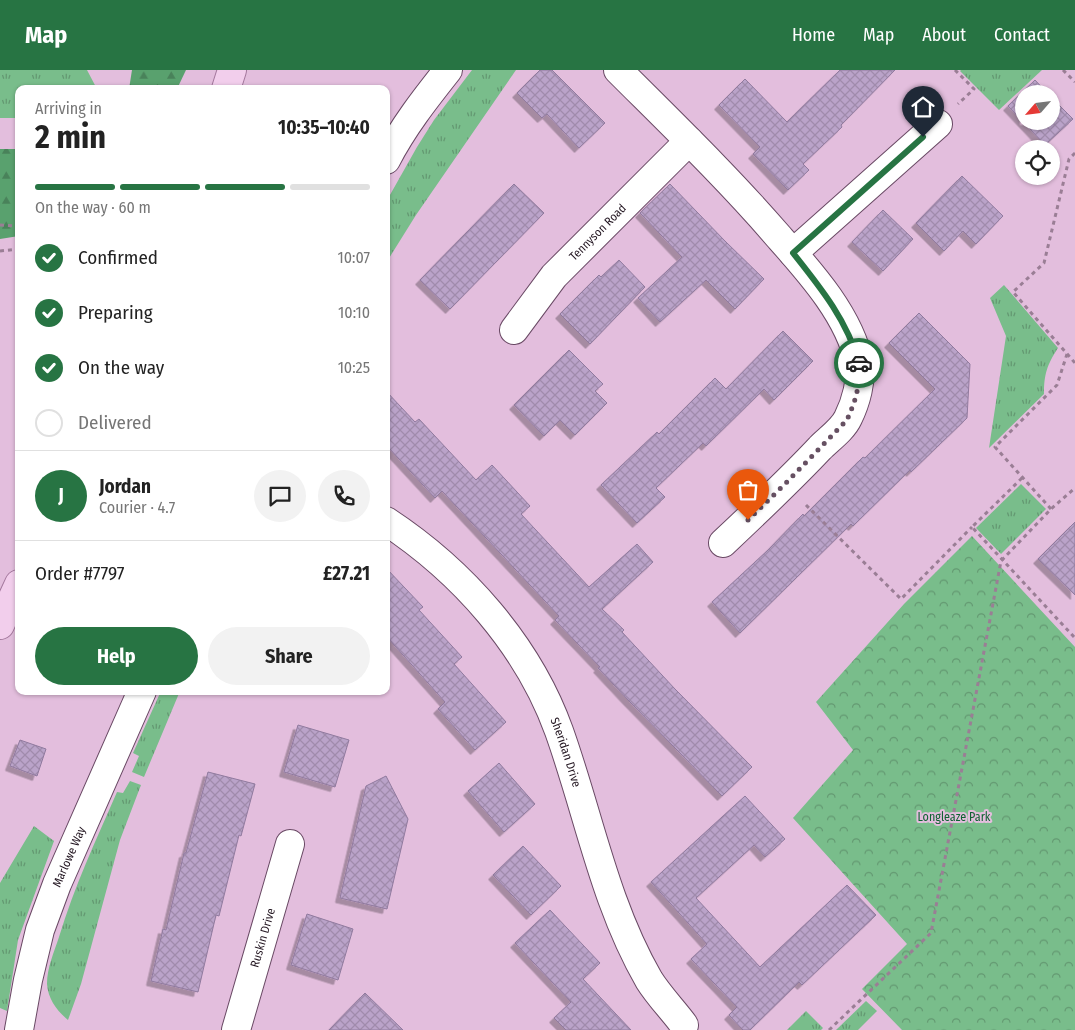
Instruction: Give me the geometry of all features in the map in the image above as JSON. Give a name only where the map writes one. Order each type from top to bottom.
[{"type":"main road","points":[[227,85],[232,70]]},
{"type":"main road","points":[[0,625],[15,593]]},
{"type":"street","points":[[390,152],[421,104],[448,70]]},
{"type":"street","points":[[618,70],[721,172],[793,253],[825,292],[845,326],[860,364],[859,384],[847,420],[785,484],[723,543]]},
{"type":"street","points":[[793,253],[938,124]]},
{"type":"street","name":"Tennyson Road","points":[[514,330],[554,276],[689,141]]},
{"type":"street","name":"Sheridan Drive","points":[[390,524],[437,560],[471,590],[506,633],[536,680],[558,730],[605,882],[626,935],[650,982],[684,1025]]},
{"type":"street","name":"Marlowe Way","points":[[18,1030],[40,930],[81,829],[140,695]]},
{"type":"street","name":"Ruskin Drive","points":[[236,1030],[290,844]]},
{"type":"path","points":[[938,124],[974,89],[956,70]]},
{"type":"path","points":[[1063,70],[1075,82]]},
{"type":"path","points":[[1075,152],[1069,159],[1044,264],[1013,292],[1075,363]]},
{"type":"path","points":[[0,225],[15,226]]},
{"type":"path","points":[[0,251],[15,249]]},
{"type":"path","points":[[1051,509],[995,447],[1057,385],[1067,354]]},
{"type":"path","points":[[785,484],[901,599],[1022,478]]},
{"type":"path","points":[[829,1030],[931,933],[1001,560],[1051,509],[1075,488]]},
{"type":"path","points":[[972,527],[1075,638]]},
{"type":"green space","points":[[0,70],[87,70],[95,85],[15,85],[15,118],[0,118]]},
{"type":"green space","points":[[132,70],[186,70],[179,85],[130,85]]},
{"type":"green space","points":[[472,70],[516,70],[416,215],[390,257],[390,195],[434,120]]},
{"type":"green space","points":[[1042,70],[1026,85],[1015,85],[1015,95],[999,110],[960,71]]},
{"type":"green space","points":[[0,149],[15,149],[15,237],[0,239]]},
{"type":"green space","points":[[1004,285],[1058,348],[1047,370],[1044,394],[989,448],[1006,336],[990,298]]},
{"type":"green space","points":[[1021,484],[1046,509],[1001,554],[976,528]]},
{"type":"green space","name":"Longleaze Park","points":[[972,536],[1075,647],[1075,1030],[902,1030],[862,989],[907,944],[793,818],[853,750],[816,702],[904,604]]},
{"type":"green space","points":[[159,695],[178,695],[144,777],[132,772],[139,756],[133,753]]},
{"type":"green space","points":[[130,781],[141,785],[120,840],[81,984],[68,1020],[60,1013],[49,995],[47,978],[49,966],[71,900],[93,846],[117,792],[123,793]]},
{"type":"green space","points":[[34,826],[54,841],[18,940],[7,1011],[0,1008],[0,883]]},
{"type":"green space","points":[[866,1001],[877,1011],[858,1030],[836,1030]]},
{"type":"green space","points":[[806,1011],[823,1028],[821,1030],[787,1030]]},
{"type":"building","points":[[540,70],[552,70],[605,123],[579,148],[547,114],[542,118],[517,93]]},
{"type":"building","points":[[840,70],[895,70],[841,125],[842,127],[803,164],[809,170],[788,190],[753,154],[760,147],[719,105],[745,79],[787,122]]},
{"type":"building","points":[[1035,80],[1040,85],[1030,85]]},
{"type":"building","points":[[1015,99],[1015,113],[1008,106]]},
{"type":"building","points":[[1060,106],[1073,119],[1050,140],[1040,140],[1031,130],[1060,130]]},
{"type":"building","points":[[962,176],[1003,216],[976,244],[963,231],[944,251],[916,223]]},
{"type":"building","points":[[514,184],[544,213],[450,309],[420,280]]},
{"type":"building","points":[[670,184],[764,279],[735,309],[706,280],[660,322],[638,298],[682,257],[640,213]]},
{"type":"building","points":[[883,210],[913,239],[883,271],[852,242]]},
{"type":"building","points":[[619,260],[645,287],[590,344],[560,314],[599,275],[601,277]]},
{"type":"building","points":[[919,313],[970,364],[967,418],[853,526],[851,524],[740,633],[712,602],[768,550],[803,514],[804,516],[863,457],[865,458],[935,389],[889,343]]},
{"type":"building","points":[[783,331],[813,361],[774,400],[764,389],[706,446],[703,443],[656,488],[665,497],[637,523],[601,485],[657,432],[659,434],[715,378],[726,389]]},
{"type":"building","points":[[569,350],[603,384],[595,391],[607,403],[575,435],[560,420],[544,436],[514,405]]},
{"type":"building","points":[[390,395],[415,422],[419,419],[476,480],[492,465],[530,506],[521,514],[589,587],[637,544],[653,562],[602,609],[624,630],[622,632],[675,689],[752,767],[722,796],[598,668],[600,667],[555,620],[559,616],[442,491],[435,498],[390,449]]},
{"type":"building","points":[[1075,522],[1075,595],[1038,559]]},
{"type":"building","points":[[390,572],[423,607],[419,610],[462,657],[454,664],[506,722],[475,750],[438,709],[445,702],[390,640]]},
{"type":"building","points":[[298,725],[349,740],[335,787],[284,772]]},
{"type":"building","points":[[20,740],[46,749],[37,776],[10,766]]},
{"type":"building","points":[[499,763],[535,804],[504,832],[468,791]]},
{"type":"building","points":[[208,772],[255,784],[241,836],[239,835],[219,916],[216,915],[198,992],[151,981],[163,929],[166,930],[184,853],[186,853]]},
{"type":"building","points":[[386,776],[408,819],[387,909],[340,898],[366,786]]},
{"type":"building","points":[[745,796],[785,839],[765,857],[754,845],[696,898],[760,967],[847,885],[876,915],[802,985],[799,982],[750,1030],[743,1030],[729,1015],[737,1007],[691,959],[707,944],[651,882]]},
{"type":"building","points":[[523,846],[561,886],[531,915],[493,875]]},
{"type":"building","points":[[550,910],[600,963],[583,979],[631,1030],[566,1030],[554,1018],[571,1002],[515,943]]},
{"type":"building","points":[[307,914],[353,929],[338,980],[291,965]]},
{"type":"building","points":[[365,993],[403,1030],[329,1030]]},
{"type":"way so far","points":[[748,520],[847,420],[859,384],[859,363]]},
{"type":"route","points":[[859,363],[855,348],[845,326],[825,292],[793,253],[923,137]]}]
